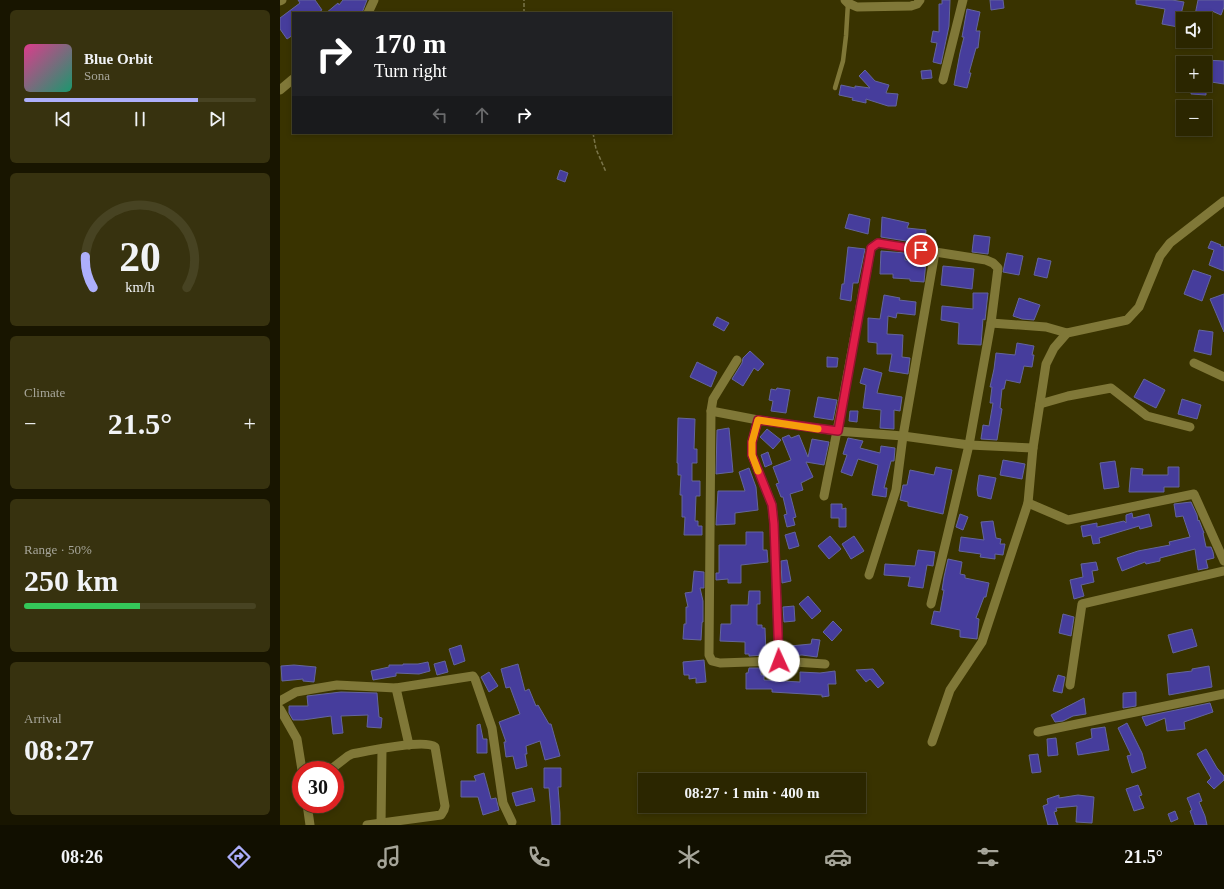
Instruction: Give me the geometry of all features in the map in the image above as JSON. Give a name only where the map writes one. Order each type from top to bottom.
[{"type":"street","points":[[368,12],[374,0]]},
{"type":"street","points":[[847,2],[857,7],[911,6],[917,4],[920,0]]},
{"type":"street","points":[[943,80],[963,0]]},
{"type":"street","points":[[280,90],[292,80]]},
{"type":"street","points":[[991,322],[1046,327],[1067,333],[1127,320],[1139,307],[1160,256],[1170,243],[1224,201]]},
{"type":"street","points":[[824,496],[838,431],[871,248],[878,243],[986,260],[993,264],[998,268],[991,322],[969,445],[931,604]]},
{"type":"street","points":[[869,575],[896,490],[903,436],[935,252]]},
{"type":"street","points":[[932,742],[950,690],[982,642],[1028,504],[1033,448],[1046,364],[1054,348],[1067,333]]},
{"type":"street","points":[[736,360],[713,399],[711,410],[709,655],[712,661],[720,663],[779,661],[825,664]]},
{"type":"street","points":[[1194,363],[1224,377]]},
{"type":"street","points":[[1040,404],[1068,396],[1111,388],[1148,416],[1190,427]]},
{"type":"street","points":[[711,410],[758,420],[838,431],[903,436],[969,445],[1033,448]]},
{"type":"street","points":[[758,420],[752,442],[752,455],[772,505],[779,661]]},
{"type":"street","points":[[1028,504],[1068,520],[1194,494],[1224,561]]},
{"type":"street","points":[[1070,685],[1082,604],[1224,571]]},
{"type":"street","points":[[280,701],[296,692],[337,685],[396,688],[472,676],[475,679],[492,728],[503,803],[512,822]]},
{"type":"street","points":[[396,688],[409,745]]},
{"type":"street","points":[[1038,732],[1224,694]]},
{"type":"street","points":[[280,709],[297,739],[301,761]]},
{"type":"street","points":[[342,761],[348,756],[409,745],[428,744],[435,748],[445,806],[441,815],[367,825]]},
{"type":"street","points":[[380,824],[382,749]]},
{"type":"street","points":[[308,813],[310,825]]},
{"type":"lane","points":[[835,88],[843,61],[846,36],[847,2]]},
{"type":"path","points":[[524,0],[524,12]]},
{"type":"path","points":[[593,134],[596,149],[606,172]]},
{"type":"building","points":[[298,0],[315,0],[322,10],[319,12],[292,12],[292,36],[287,39],[280,29],[280,18],[300,3]]},
{"type":"building","points":[[343,0],[367,0],[362,12],[327,12],[338,3],[339,5]]},
{"type":"building","points":[[942,0],[950,0],[949,26],[941,64],[933,62],[937,43],[931,42],[933,31],[939,32],[939,4],[942,4]]},
{"type":"building","points":[[990,0],[1003,0],[1004,8],[991,10]]},
{"type":"building","points":[[1136,0],[1172,0],[1184,2],[1182,12],[1176,12],[1176,27],[1162,24],[1165,9],[1136,4]]},
{"type":"building","points":[[1198,0],[1224,0],[1224,7],[1221,15],[1212,11],[1196,12]]},
{"type":"building","points":[[967,9],[980,12],[976,31],[980,31],[978,48],[976,48],[969,73],[971,73],[967,88],[954,85],[964,37],[962,37]]},
{"type":"building","points":[[1212,60],[1224,61],[1224,84],[1212,82]]},
{"type":"building","points":[[865,70],[875,81],[889,85],[886,93],[898,94],[896,106],[888,106],[866,99],[866,103],[839,95],[841,85],[855,88],[855,86],[870,88],[859,76]]},
{"type":"building","points":[[931,70],[932,78],[922,79],[921,71]]},
{"type":"building","points":[[1191,92],[1206,92],[1206,95],[1191,94]]},
{"type":"building","points":[[560,170],[568,173],[565,182],[557,179]]},
{"type":"building","points":[[849,214],[870,219],[868,234],[845,228]]},
{"type":"building","points":[[882,217],[909,223],[907,228],[926,230],[925,244],[881,237]]},
{"type":"building","points":[[974,235],[990,237],[988,254],[972,252]]},
{"type":"building","points":[[1211,241],[1224,247],[1224,271],[1209,265],[1214,250],[1208,248]]},
{"type":"building","points":[[848,247],[865,249],[858,283],[853,283],[851,301],[840,299],[842,284],[844,284]]},
{"type":"building","points":[[881,251],[905,253],[905,260],[926,261],[924,282],[893,278],[893,274],[880,274]]},
{"type":"building","points":[[1007,253],[1023,256],[1019,275],[1003,272]]},
{"type":"building","points":[[1038,258],[1051,261],[1047,278],[1034,275]]},
{"type":"building","points":[[943,266],[974,269],[972,289],[941,285]]},
{"type":"building","points":[[1193,270],[1211,276],[1202,301],[1184,294]]},
{"type":"building","points":[[973,293],[988,293],[985,320],[983,319],[981,345],[958,344],[959,323],[941,320],[942,306],[973,309]]},
{"type":"building","points":[[1224,294],[1224,332],[1210,299]]},
{"type":"building","points":[[884,295],[900,298],[899,300],[916,302],[915,315],[897,313],[896,318],[888,316],[887,334],[903,335],[902,357],[910,358],[908,374],[889,371],[892,354],[877,354],[877,343],[868,342],[868,318],[880,319]]},
{"type":"building","points":[[1019,298],[1040,305],[1034,320],[1022,319],[1013,316]]},
{"type":"building","points":[[717,317],[729,323],[724,331],[713,325]]},
{"type":"building","points":[[1199,330],[1213,332],[1211,355],[1194,351]]},
{"type":"building","points":[[1017,343],[1034,346],[1032,367],[1024,366],[1020,383],[1006,380],[1004,389],[1002,389],[1000,408],[1002,409],[997,440],[981,439],[983,425],[989,426],[993,403],[990,403],[992,387],[990,387],[996,353],[1015,355]]},
{"type":"building","points":[[750,351],[764,364],[758,371],[754,368],[743,386],[732,379],[742,363],[743,358]]},
{"type":"building","points":[[827,357],[838,358],[837,367],[827,367]]},
{"type":"building","points":[[697,362],[717,372],[711,387],[690,377]]},
{"type":"building","points":[[864,368],[882,373],[877,393],[902,397],[900,411],[894,410],[894,429],[880,428],[881,410],[863,408],[866,385],[860,383]]},
{"type":"building","points":[[1144,379],[1165,390],[1156,408],[1134,397]]},
{"type":"building","points":[[777,388],[790,390],[786,413],[771,411],[773,401],[769,400],[771,389],[776,390]]},
{"type":"building","points":[[818,397],[837,400],[833,420],[814,417]]},
{"type":"building","points":[[1182,399],[1201,405],[1197,419],[1178,414]]},
{"type":"building","points":[[850,411],[858,411],[857,422],[849,421]]},
{"type":"building","points":[[678,418],[695,419],[694,449],[697,449],[697,463],[692,463],[692,481],[700,481],[700,496],[696,496],[695,521],[698,521],[698,526],[702,526],[702,535],[684,535],[685,517],[682,517],[682,495],[680,495],[681,475],[678,475],[677,463]]},
{"type":"building","points":[[729,428],[733,472],[716,474],[717,430]]},
{"type":"building","points":[[767,429],[781,440],[773,449],[760,437]]},
{"type":"building","points":[[789,435],[791,438],[799,435],[808,457],[812,439],[829,442],[824,465],[806,462],[813,477],[801,483],[803,490],[790,494],[796,517],[793,518],[795,525],[787,527],[784,515],[787,514],[783,497],[781,497],[776,484],[779,483],[773,467],[791,460],[782,438]]},
{"type":"building","points":[[848,438],[863,441],[860,448],[880,453],[881,446],[895,448],[894,461],[891,461],[884,488],[887,488],[886,497],[872,495],[878,465],[858,459],[852,476],[841,472],[847,455],[843,454]]},
{"type":"building","points":[[768,452],[772,464],[765,467],[761,455]]},
{"type":"building","points":[[1003,460],[1025,464],[1022,479],[1000,475]]},
{"type":"building","points":[[1115,461],[1119,487],[1104,489],[1100,463]]},
{"type":"building","points":[[936,467],[952,470],[943,514],[908,506],[908,502],[900,500],[903,485],[907,485],[910,470],[934,475]]},
{"type":"building","points":[[1168,467],[1179,467],[1179,487],[1164,487],[1164,492],[1129,492],[1131,468],[1143,469],[1142,475],[1168,475]]},
{"type":"building","points":[[749,468],[756,487],[758,510],[735,513],[735,524],[716,525],[718,491],[745,491],[739,472]]},
{"type":"building","points":[[979,475],[996,478],[991,499],[978,496],[977,489]]},
{"type":"building","points":[[1191,502],[1204,533],[1206,547],[1211,547],[1213,552],[1214,558],[1206,560],[1208,568],[1198,570],[1195,549],[1160,558],[1160,561],[1146,564],[1145,562],[1122,571],[1117,558],[1138,551],[1170,545],[1169,542],[1190,537],[1183,516],[1176,517],[1174,504]]},
{"type":"building","points":[[831,504],[842,504],[842,509],[846,508],[846,527],[839,527],[839,518],[831,518]]},
{"type":"building","points":[[1132,513],[1133,518],[1149,514],[1152,526],[1140,529],[1139,526],[1099,538],[1100,543],[1093,544],[1091,535],[1083,537],[1081,526],[1097,523],[1097,527],[1124,521],[1126,523],[1126,515]]},
{"type":"building","points":[[960,514],[968,517],[963,530],[956,527]]},
{"type":"building","points":[[993,521],[996,538],[1001,539],[1000,544],[1005,544],[1003,555],[995,554],[995,559],[980,557],[981,554],[959,551],[961,537],[984,540],[981,522]]},
{"type":"building","points":[[746,532],[763,532],[763,550],[767,550],[768,562],[741,565],[741,583],[728,583],[728,579],[716,580],[716,573],[719,573],[719,545],[746,545]]},
{"type":"building","points":[[795,532],[799,546],[789,549],[785,535]]},
{"type":"building","points":[[830,536],[841,549],[829,559],[818,546]]},
{"type":"building","points":[[854,536],[864,551],[851,559],[842,544]]},
{"type":"building","points":[[918,550],[935,552],[933,566],[927,565],[923,588],[908,586],[910,577],[884,575],[885,564],[915,566]]},
{"type":"building","points":[[948,559],[962,562],[960,574],[965,575],[965,578],[989,583],[986,597],[984,597],[976,618],[979,619],[977,639],[960,637],[960,630],[931,624],[934,611],[940,612],[944,590],[942,590]]},
{"type":"building","points":[[787,560],[791,581],[782,583],[781,561]]},
{"type":"building","points":[[1096,562],[1098,570],[1092,571],[1094,582],[1081,585],[1084,596],[1074,599],[1070,580],[1083,577],[1081,564]]},
{"type":"building","points":[[694,571],[704,572],[704,588],[700,588],[703,601],[701,640],[683,639],[684,624],[686,624],[686,607],[688,607],[685,593],[692,592]]},
{"type":"building","points":[[749,591],[760,591],[760,604],[757,604],[757,625],[762,625],[762,628],[765,628],[766,655],[749,656],[749,654],[745,654],[745,642],[720,641],[721,624],[731,624],[731,605],[748,605]]},
{"type":"building","points":[[808,596],[821,611],[812,619],[799,604]]},
{"type":"building","points":[[794,606],[795,621],[784,622],[783,607]]},
{"type":"building","points":[[1063,614],[1074,617],[1071,636],[1059,633]]},
{"type":"building","points":[[833,621],[842,630],[832,641],[823,632]]},
{"type":"building","points":[[1192,629],[1197,646],[1173,653],[1168,635]]},
{"type":"building","points":[[812,639],[820,640],[817,657],[802,655],[790,656],[790,646],[811,644]]},
{"type":"building","points":[[461,645],[465,661],[454,665],[449,649]]},
{"type":"building","points":[[704,660],[706,682],[696,683],[696,678],[689,679],[689,675],[684,675],[683,662]]},
{"type":"building","points":[[445,661],[448,672],[437,675],[434,664]]},
{"type":"building","points":[[428,662],[430,671],[419,674],[396,673],[396,676],[373,680],[371,671],[389,667],[389,665],[418,664]]},
{"type":"building","points":[[518,664],[525,691],[529,689],[536,706],[538,705],[549,724],[551,724],[560,756],[545,760],[540,741],[526,746],[527,754],[525,754],[527,766],[516,769],[513,756],[506,757],[504,742],[506,742],[499,722],[520,714],[510,687],[506,688],[501,669]]},
{"type":"building","points":[[294,665],[316,667],[314,682],[303,681],[303,679],[282,681],[281,666]]},
{"type":"building","points":[[1209,666],[1212,687],[1169,695],[1167,674],[1192,671],[1192,669]]},
{"type":"building","points":[[749,668],[761,668],[761,675],[764,675],[764,680],[800,682],[800,672],[820,673],[835,671],[836,684],[828,684],[829,696],[822,697],[822,695],[772,692],[772,689],[746,689],[746,673],[748,673]]},
{"type":"building","points":[[873,669],[884,683],[878,688],[870,679],[866,682],[856,670]]},
{"type":"building","points":[[489,672],[498,686],[489,692],[481,677]]},
{"type":"building","points":[[1058,675],[1065,677],[1062,693],[1053,691]]},
{"type":"building","points":[[341,692],[377,693],[379,717],[382,718],[381,728],[367,727],[368,715],[341,716],[343,733],[333,734],[331,716],[293,720],[289,713],[289,706],[308,706],[307,696]]},
{"type":"building","points":[[1136,692],[1136,706],[1123,708],[1123,693]]},
{"type":"building","points":[[1084,698],[1086,714],[1073,716],[1063,721],[1055,722],[1051,715]]},
{"type":"building","points":[[1210,703],[1213,712],[1184,722],[1185,729],[1167,731],[1165,718],[1146,726],[1142,717]]},
{"type":"building","points":[[1127,723],[1142,753],[1146,768],[1132,773],[1127,756],[1131,755],[1118,728]]},
{"type":"building","points":[[480,724],[483,739],[487,739],[487,753],[477,753],[477,725]]},
{"type":"building","points":[[1105,727],[1109,750],[1078,755],[1076,743],[1092,738],[1091,729]]},
{"type":"building","points":[[1056,738],[1058,755],[1048,756],[1047,739]]},
{"type":"building","points":[[1206,749],[1217,768],[1224,776],[1224,780],[1214,789],[1207,782],[1211,778],[1197,754]]},
{"type":"building","points":[[1038,754],[1041,772],[1032,773],[1029,755]]},
{"type":"building","points":[[544,768],[561,768],[561,787],[558,787],[560,825],[552,825],[549,788],[544,788]]},
{"type":"building","points":[[484,773],[491,799],[496,798],[499,810],[483,815],[478,797],[461,797],[461,781],[476,781],[474,776]]},
{"type":"building","points":[[1138,785],[1142,795],[1139,796],[1144,808],[1134,811],[1126,789]]},
{"type":"building","points":[[532,788],[535,801],[516,806],[512,793]]},
{"type":"building","points":[[1199,793],[1202,801],[1199,802],[1207,825],[1195,825],[1190,811],[1192,810],[1187,798]]},
{"type":"building","points":[[1059,795],[1059,798],[1078,795],[1094,797],[1092,823],[1076,822],[1077,806],[1056,808],[1057,811],[1054,812],[1058,825],[1048,825],[1043,806],[1048,804],[1047,799]]},
{"type":"building","points":[[1175,811],[1178,819],[1171,822],[1168,814]]},
{"type":"slow traffic","points":[[758,471],[752,455],[752,442],[758,420],[818,429]]},
{"type":"route","points":[[779,661],[772,505],[752,455],[752,442],[758,420],[838,431],[871,248],[878,243],[921,250]]}]
